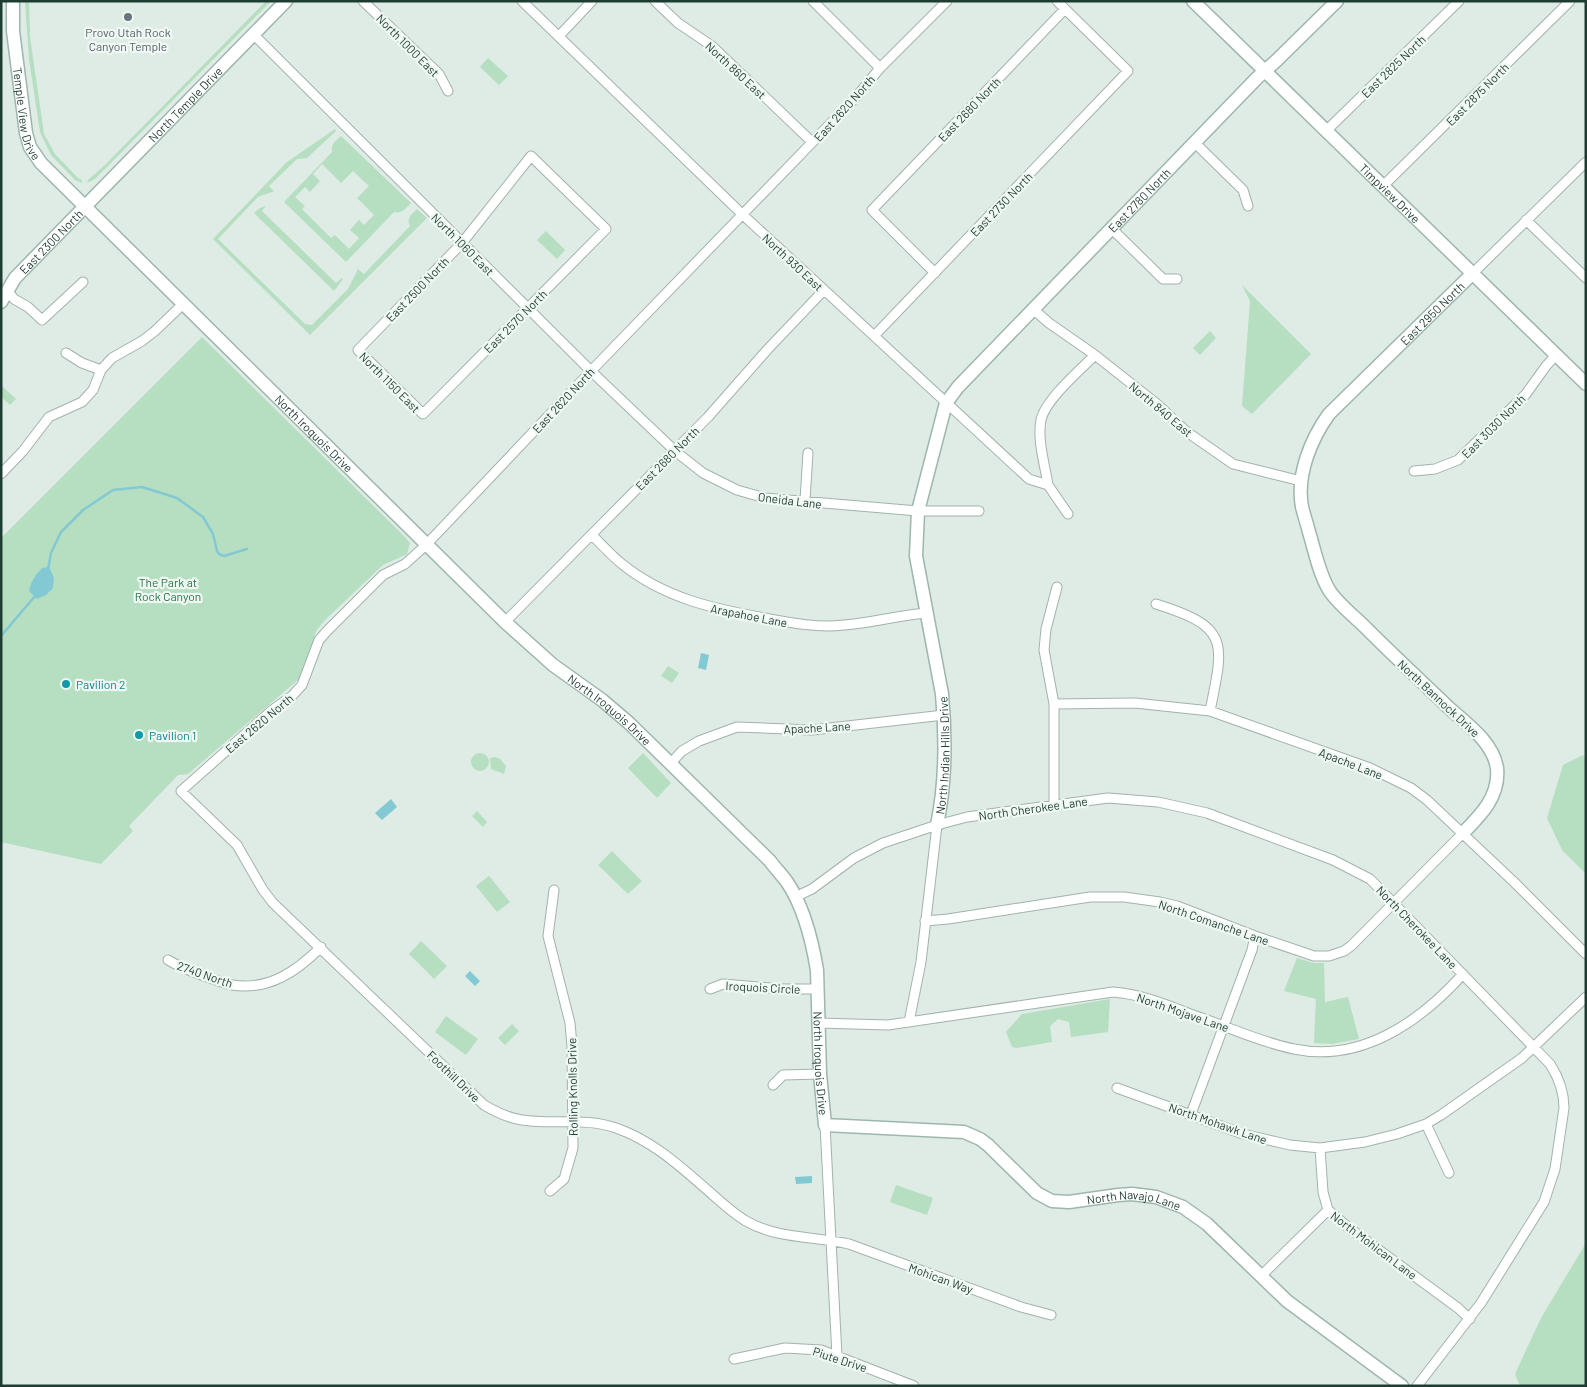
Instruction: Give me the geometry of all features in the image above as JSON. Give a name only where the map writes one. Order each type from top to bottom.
[{"type":"street","name":"Temple View Drive","points":[[12,1],[13,31],[28,141],[41,163],[84,206]]},
{"type":"street","name":"North Temple Drive","points":[[84,206],[286,1]]},
{"type":"street","name":"North 1000 East","points":[[363,1],[439,74],[448,91]]},
{"type":"street","name":"North 930 East","points":[[522,1],[743,215],[946,403],[1029,479],[1048,485]]},
{"type":"street","points":[[559,36],[592,1]]},
{"type":"street","name":"North 860 East","points":[[655,1],[678,23],[712,46],[812,142]]},
{"type":"street","points":[[812,1],[880,68]]},
{"type":"street","name":"East 2620 North","points":[[181,791],[270,711],[292,696],[302,685],[319,640],[327,631],[383,575],[405,564],[426,545],[590,371],[857,96],[880,68],[947,1]]},
{"type":"street","points":[[1058,1],[1065,9]]},
{"type":"street","name":"Timpview Drive","points":[[1193,1],[1472,274],[1584,380]]},
{"type":"street","name":"East 2825 North","points":[[1326,131],[1459,1]]},
{"type":"street","name":"East 2875 North","points":[[1383,186],[1570,1]]},
{"type":"street","name":"East 2780 North","points":[[946,403],[958,387],[1194,142],[1334,2]]},
{"type":"street","name":"East 2730 North","points":[[874,336],[1128,71],[1065,9]]},
{"type":"street","name":"East 2680 North","points":[[935,273],[872,210],[1065,9]]},
{"type":"street","name":"North 1060 East","points":[[253,34],[590,371],[675,451]]},
{"type":"street","points":[[1194,142],[1243,190],[1248,206]]},
{"type":"street","name":"East 2500 North","points":[[358,350],[462,243],[531,156],[606,228]]},
{"type":"street","name":"East 2950 North","points":[[1301,481],[1320,427],[1329,414],[1586,162]]},
{"type":"street","name":"East 2300 North","points":[[3,293],[84,206]]},
{"type":"street","name":"North Iroquois Drive","points":[[84,206],[505,622],[553,665],[602,700],[629,723],[770,861],[787,882],[796,897],[807,926],[814,955],[837,1356]]},
{"type":"street","points":[[1526,220],[1586,278]]},
{"type":"street","name":"East 2570 North","points":[[423,414],[606,228]]},
{"type":"street","points":[[1111,228],[1163,279],[1177,279]]},
{"type":"street","points":[[3,293],[28,307],[42,320],[83,282]]},
{"type":"street","name":"East 2680 North","points":[[505,622],[708,417],[767,350],[824,290]]},
{"type":"street","points":[[1,474],[23,451],[49,417],[82,402],[93,390],[101,370],[112,358],[155,332],[183,304]]},
{"type":"street","name":"North 840 East","points":[[1033,309],[1048,323],[1095,355],[1157,404],[1187,432],[1233,464],[1301,481]]},
{"type":"street","name":"North 1150 East","points":[[358,350],[423,414]]},
{"type":"street","points":[[66,353],[82,363],[101,370]]},
{"type":"street","points":[[1068,514],[1048,485],[1042,447],[1041,418],[1050,402],[1095,355]]},
{"type":"street","name":"East 3030 North","points":[[1414,471],[1435,469],[1458,460],[1526,394],[1556,355]]},
{"type":"street","name":"North Indian Hills Drive","points":[[909,1022],[921,962],[943,789],[945,740],[942,694],[916,556],[918,511],[946,403]]},
{"type":"street","name":"Oneida Lane","points":[[675,451],[703,473],[737,490],[765,498],[918,511],[979,511]]},
{"type":"street","points":[[805,500],[808,453]]},
{"type":"street","name":"North Bannock Drive","points":[[1301,481],[1302,506],[1320,572],[1330,590],[1397,659],[1485,741],[1495,759],[1497,779],[1494,794],[1482,813],[1392,903]]},
{"type":"street","name":"Arapahoe Lane","points":[[592,535],[621,564],[652,584],[691,602],[714,609],[800,624],[832,626],[858,624],[927,613]]},
{"type":"street","points":[[1054,804],[1054,704],[1044,650],[1046,630],[1057,587]]},
{"type":"street","points":[[1156,604],[1177,610],[1199,621],[1214,635],[1220,651],[1220,664],[1210,711]]},
{"type":"street","name":"Apache Lane","points":[[1054,704],[1135,703],[1210,711],[1370,768],[1411,788],[1427,800],[1515,883],[1586,954]]},
{"type":"street","name":"Apache Lane","points":[[670,764],[682,751],[699,741],[737,727],[812,730],[944,715]]},
{"type":"street","name":"Foothill Drive","points":[[181,791],[237,845],[263,890],[274,903],[484,1104],[505,1116],[520,1120],[572,1120],[604,1124],[630,1133],[646,1141],[734,1213],[758,1227],[787,1236],[831,1240]]},
{"type":"street","name":"North Cherokee Lane","points":[[796,897],[854,858],[883,843],[937,825],[967,817],[1108,798],[1133,799],[1176,805],[1207,813],[1333,860],[1370,879],[1550,1064],[1556,1073],[1564,1098],[1554,1175],[1544,1202],[1470,1319],[1417,1386]]},
{"type":"street","name":"Rolling Knolls Drive","points":[[550,1191],[564,1179],[572,1148],[572,1046],[570,1024],[548,936],[554,890]]},
{"type":"street","name":"North Comanche Lane","points":[[925,921],[1090,896],[1124,896],[1176,906],[1314,956],[1329,956],[1338,954],[1350,946],[1392,903]]},
{"type":"street","points":[[1191,1114],[1225,1026],[1255,936]]},
{"type":"street","name":"2740 North","points":[[168,960],[184,969],[230,984],[249,986],[275,981],[293,972],[320,947]]},
{"type":"street","name":"North Mojave Lane","points":[[818,1023],[888,1025],[1113,992],[1142,996],[1242,1033],[1296,1050],[1330,1052],[1357,1047],[1382,1039],[1405,1026],[1451,988],[1463,974]]},
{"type":"street","name":"Iroquois Circle","points":[[710,989],[723,984],[817,990]]},
{"type":"street","points":[[1534,1046],[1586,997]]},
{"type":"street","name":"North Mohawk Lane","points":[[1117,1088],[1243,1134],[1264,1140],[1320,1148],[1365,1142],[1426,1124],[1522,1058],[1534,1046]]},
{"type":"street","points":[[773,1085],[782,1075],[820,1074]]},
{"type":"street","points":[[1426,1124],[1448,1173]]},
{"type":"street","name":"North Navajo Lane","points":[[825,1125],[964,1132],[988,1145],[1037,1193],[1052,1201],[1069,1202],[1132,1194],[1150,1196],[1183,1207],[1207,1224],[1287,1302],[1402,1386]]},
{"type":"street","name":"North Mohican Lane","points":[[1320,1148],[1323,1192],[1328,1210],[1470,1319]]},
{"type":"street","points":[[1261,1276],[1328,1210]]},
{"type":"street","name":"Mohican Way","points":[[831,1240],[849,1244],[1051,1315]]},
{"type":"street","name":"Piute Drive","points":[[734,1359],[785,1348],[821,1350],[914,1386]]},
{"type":"green space","points":[[25,1],[29,1],[30,37],[44,134],[55,154],[82,180],[82,183],[75,180],[51,155],[40,132],[29,59]]},
{"type":"green space","points":[[266,1],[271,1],[95,179],[87,183],[88,180]]},
{"type":"green space","points":[[488,58],[508,76],[499,85],[480,67]]},
{"type":"green space","points":[[335,129],[336,131],[307,158],[297,159],[269,186],[274,191],[258,197],[218,239],[305,324],[312,325],[348,289],[358,269],[364,274],[410,226],[409,218],[417,209],[427,218],[310,335],[213,239],[287,162]]},
{"type":"green space","points":[[341,136],[411,203],[406,209],[394,212],[346,262],[284,202],[332,152],[335,141]],"holes":[[[322,164],[341,183],[353,171],[369,186],[357,198],[374,215],[364,225],[359,220],[350,230],[359,238],[349,249],[335,235],[331,238],[302,209],[305,206],[295,197],[305,187],[310,192],[320,181],[313,174]]]},
{"type":"green space","points":[[266,206],[262,211],[336,283],[343,279],[334,291],[254,213]]},
{"type":"green space","points":[[546,231],[565,250],[557,259],[537,240]]},
{"type":"green space","points":[[1242,285],[1311,354],[1252,414],[1242,406],[1250,301]]},
{"type":"green space","points":[[1210,331],[1216,338],[1200,355],[1193,348]]},
{"type":"green space","name":"The Park at Rock Canyon","points":[[202,337],[403,535],[410,543],[407,554],[383,565],[325,620],[316,631],[304,672],[299,679],[188,774],[178,775],[129,826],[133,831],[101,864],[1,842],[1,538]]},
{"type":"green space","points":[[1,385],[16,399],[10,405],[1,397]]},
{"type":"green space","points":[[668,666],[679,673],[672,683],[661,676]]},
{"type":"green space","points":[[480,753],[486,756],[489,762],[486,768],[480,771],[474,768],[471,762],[474,756]]},
{"type":"green space","points":[[643,753],[671,783],[657,798],[628,768]]},
{"type":"green space","points":[[1583,755],[1586,759],[1586,874],[1562,850],[1547,818],[1563,765]]},
{"type":"green space","points":[[490,758],[500,759],[506,766],[504,774],[491,769]]},
{"type":"green space","points":[[477,811],[487,822],[483,827],[472,816]]},
{"type":"green space","points":[[612,851],[642,881],[628,894],[598,865]]},
{"type":"green space","points":[[489,876],[510,902],[497,912],[476,886]]},
{"type":"green space","points":[[421,941],[447,966],[434,979],[409,954]]},
{"type":"green space","points":[[1297,958],[1314,963],[1324,963],[1325,1002],[1348,997],[1359,1039],[1332,1044],[1314,1043],[1316,999],[1284,991]]},
{"type":"green space","points":[[1110,999],[1108,1032],[1071,1037],[1069,1022],[1058,1019],[1050,1026],[1052,1042],[1017,1048],[1012,1047],[1006,1032],[1022,1014]]},
{"type":"green space","points":[[446,1016],[478,1039],[466,1055],[435,1032]]},
{"type":"green space","points":[[512,1024],[519,1031],[505,1045],[498,1038]]},
{"type":"green space","points":[[896,1185],[933,1198],[927,1215],[890,1202]]},
{"type":"green space","points":[[1586,1243],[1586,1386],[1520,1386],[1515,1374],[1541,1318]]},
{"type":"water","points":[[49,567],[54,578],[53,588],[46,595],[37,599],[29,591],[31,585],[35,576],[42,568]]},
{"type":"water","points":[[701,653],[709,655],[706,670],[698,668]]},
{"type":"water","points":[[391,799],[397,807],[382,820],[375,813]]},
{"type":"water","points":[[470,971],[480,981],[475,986],[465,976]]},
{"type":"water","points":[[812,1176],[812,1183],[796,1184],[795,1177]]},
{"type":"waterway","points":[[48,570],[51,553],[61,532],[83,510],[113,490],[142,487],[177,498],[203,517],[213,534],[219,554],[224,556],[247,549]]},
{"type":"waterway","points":[[1,636],[36,595]]},
{"type":"place","name":"Provo Utah Rock Canyon Temple","points":[[128,17]]},
{"type":"place","name":"Pavilion 2","points":[[66,684]]},
{"type":"place","name":"Pavilion 1","points":[[139,735]]}]
